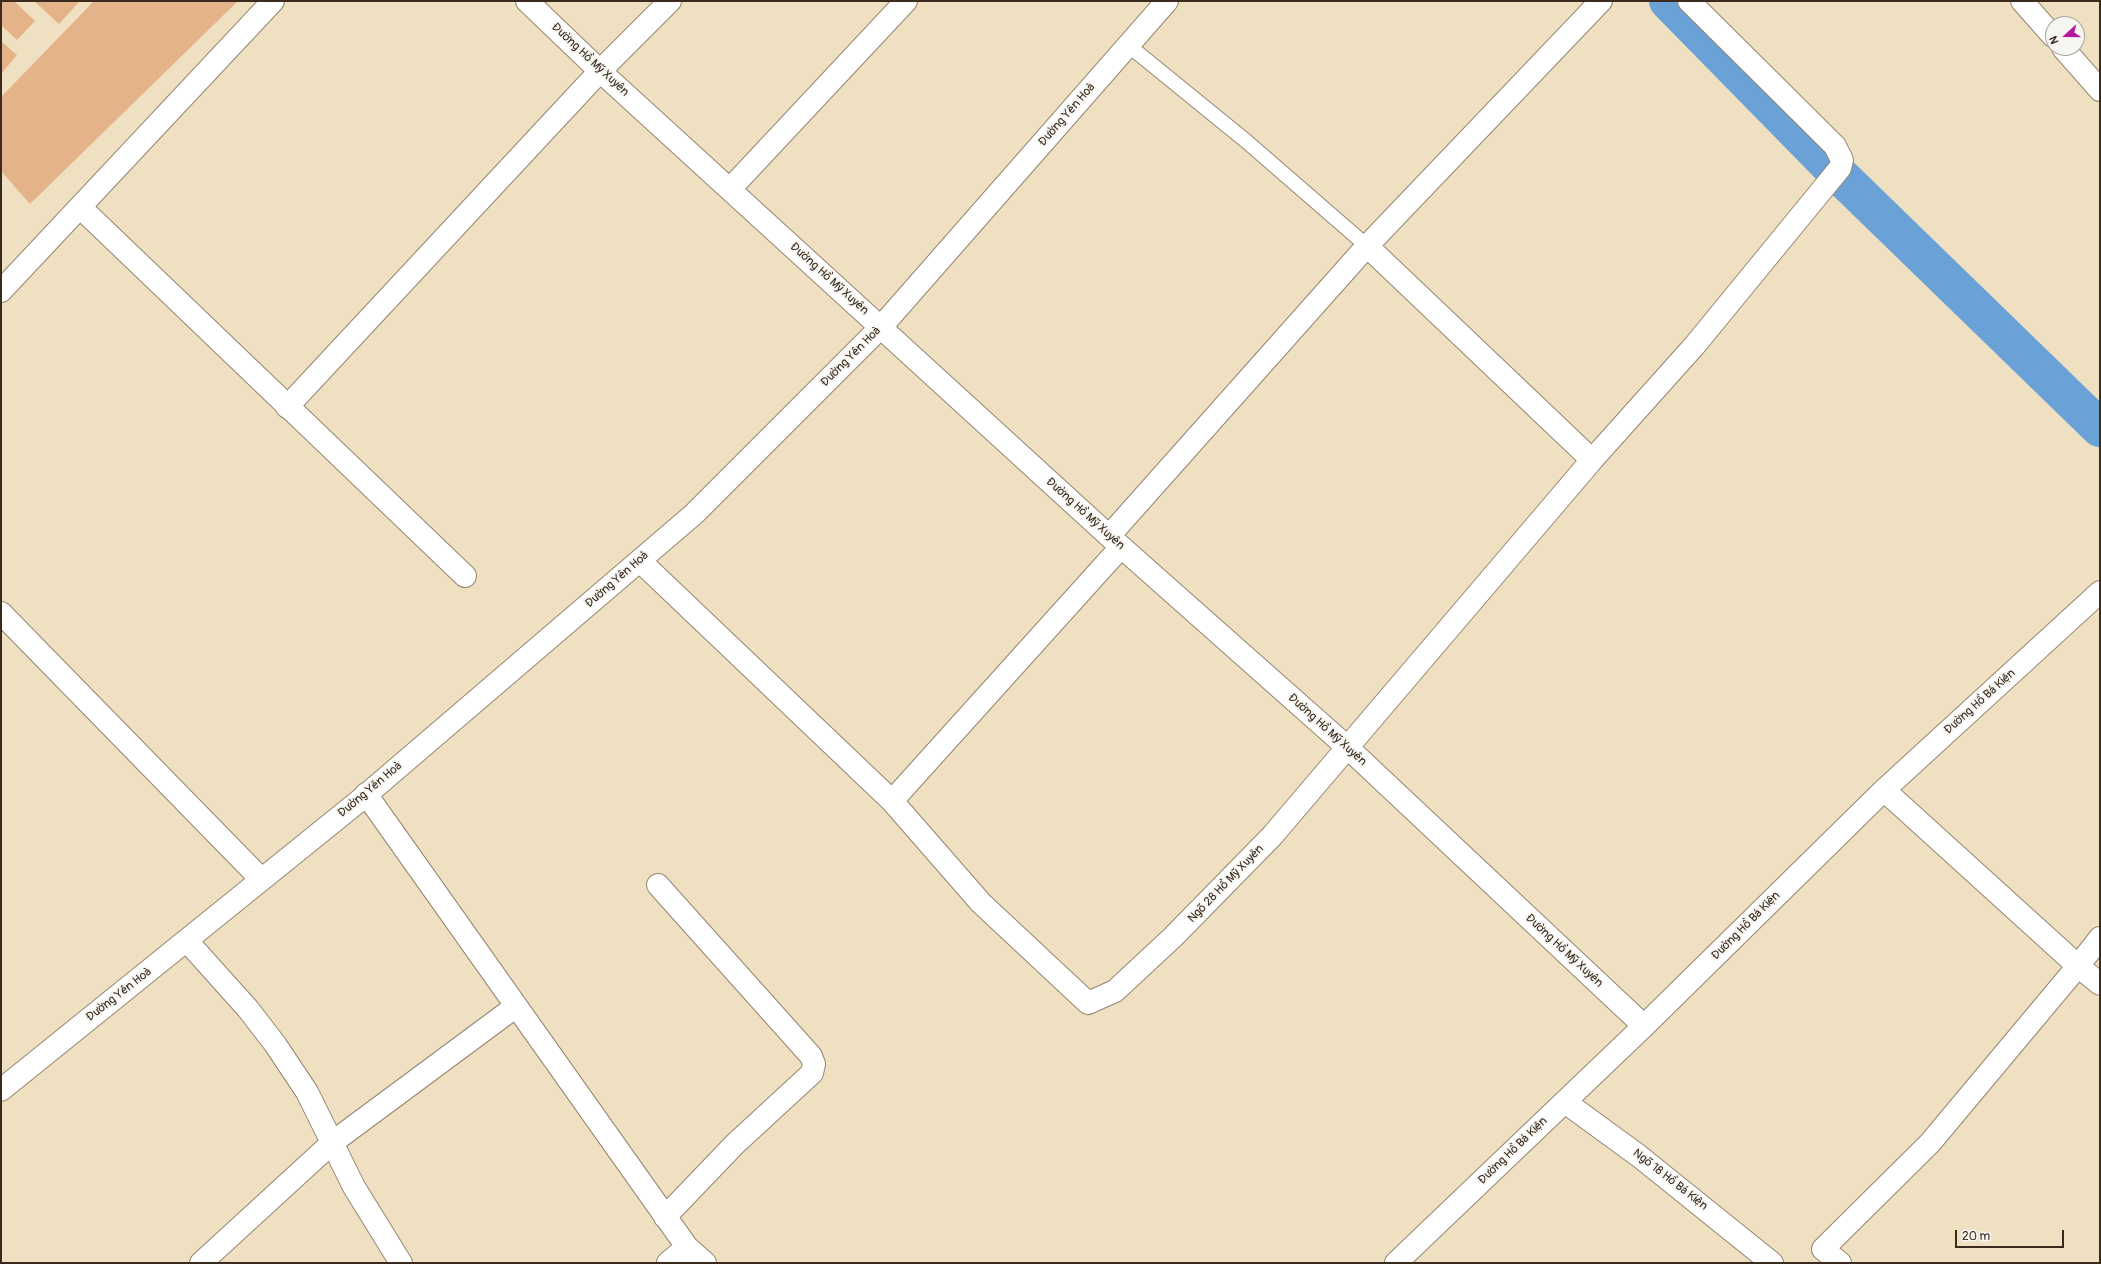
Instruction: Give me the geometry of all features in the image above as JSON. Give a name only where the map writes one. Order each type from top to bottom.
[{"type":"street","points":[[1,291],[273,1]]},
{"type":"street","name":"Đường Hồ Mỹ Xuyên","points":[[527,1],[600,71],[1115,541],[1347,747],[1644,1026]]},
{"type":"street","points":[[287,407],[600,71],[670,1]]},
{"type":"street","points":[[730,189],[906,1]]},
{"type":"street","name":"Đường Yên Hoà","points":[[1,1090],[35,1061],[187,941],[366,794],[694,514],[881,327],[1168,1]]},
{"type":"street","points":[[640,561],[892,801],[1367,246],[1601,1]]},
{"type":"street","name":"Ngõ 28 Hồ Mỹ Xuyên","points":[[892,801],[981,903],[1088,1003],[1115,991],[1173,938],[1272,836],[1592,460],[1695,345],[1835,174],[1842,160],[1835,146],[1689,1]]},
{"type":"street","points":[[2022,1],[2045,27]]},
{"type":"street","points":[[2070,56],[2100,90]]},
{"type":"street","points":[[80,207],[464,576]]},
{"type":"street","points":[[1367,246],[1592,460]]},
{"type":"street","name":"Đường Hồ Bá Kiện","points":[[1396,1263],[1644,1026],[1884,790],[2100,592]]},
{"type":"street","points":[[1,613],[261,879]]},
{"type":"street","points":[[1884,790],[2078,966],[2100,984]]},
{"type":"street","points":[[366,794],[665,1217],[687,1247],[705,1263]]},
{"type":"street","points":[[658,885],[811,1056],[814,1064],[812,1073],[735,1144],[665,1217]]},
{"type":"street","points":[[1840,1263],[1823,1250],[1930,1143],[2100,938]]},
{"type":"street","points":[[187,941],[248,1009],[275,1044],[306,1092],[333,1142],[354,1187],[401,1263]]},
{"type":"street","points":[[201,1263],[333,1142],[516,1007]]},
{"type":"street","name":"Ngõ 18 Hồ Bá Kiện","points":[[1565,1102],[1639,1156],[1772,1263]]},
{"type":"street","points":[[668,1263],[687,1247]]},
{"type":"lane","points":[[1128,45],[1246,141],[1367,246]]},
{"type":"building","points":[[1,1],[14,1],[35,21],[17,40],[1,25]]},
{"type":"building","points":[[34,1],[80,1],[59,24]]},
{"type":"building","points":[[94,1],[238,1],[30,204],[1,171],[1,97]]},
{"type":"building","points":[[1,41],[17,55],[1,74]]},
{"type":"waterway","points":[[1668,1],[1826,162],[2100,428]]}]
